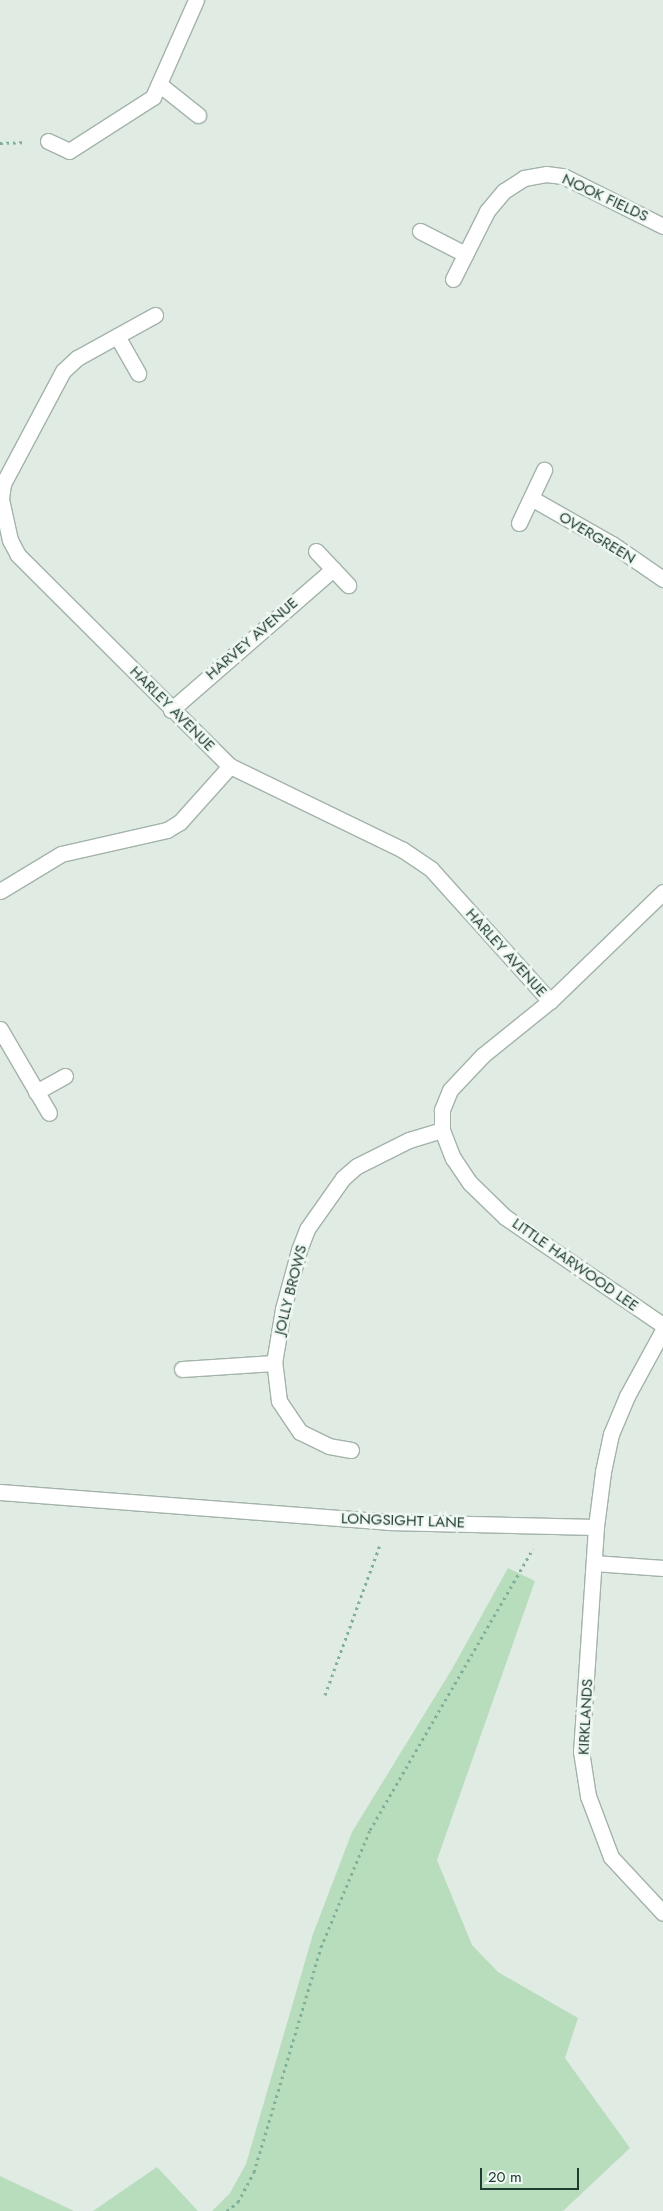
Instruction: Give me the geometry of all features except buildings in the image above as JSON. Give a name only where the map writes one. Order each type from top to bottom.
[{"type":"street","points":[[48,141],[69,151],[136,110],[153,97],[196,0]]},
{"type":"street","points":[[159,84],[198,115]]},
{"type":"street","name":"NOOK FIELDS","points":[[453,279],[487,212],[504,191],[524,178],[546,174],[563,176],[663,226]]},
{"type":"street","points":[[420,231],[465,254]]},
{"type":"street","name":"HARLEY AVENUE","points":[[155,315],[78,358],[63,371],[3,484],[1,499],[3,534],[18,555],[171,710],[230,766],[403,850],[431,869],[550,1001]]},
{"type":"street","points":[[117,336],[138,373]]},
{"type":"street","points":[[519,522],[544,470]]},
{"type":"street","name":"OVERGREEN","points":[[530,498],[612,544],[663,579]]},
{"type":"street","points":[[316,551],[348,585]]},
{"type":"street","name":"HARVEY AVENUE","points":[[171,710],[332,569]]},
{"type":"street","points":[[0,891],[61,854],[167,830],[180,822],[230,766]]},
{"type":"street","name":"LITTLE HARWOOD LEE","points":[[663,892],[550,1001],[483,1055],[450,1090],[442,1110],[442,1130],[453,1158],[470,1183],[506,1217],[547,1248],[663,1325]]},
{"type":"street","points":[[0,1029],[49,1113]]},
{"type":"street","points":[[36,1092],[65,1076]]},
{"type":"street","name":"JOLLY BROWS","points":[[351,1450],[329,1446],[300,1432],[279,1401],[274,1363],[283,1309],[307,1229],[343,1178],[357,1166],[409,1140],[442,1130]]},
{"type":"street","points":[[596,1527],[611,1434],[627,1396],[663,1330]]},
{"type":"street","points":[[182,1369],[274,1363]]},
{"type":"street","name":"LONGSIGHT LANE","points":[[0,1492],[388,1522],[596,1527]]},
{"type":"street","name":"KIRKLANDS","points":[[596,1527],[581,1751],[588,1796],[611,1857],[663,1914]]},
{"type":"street","points":[[594,1563],[663,1568]]},
{"type":"path","points":[[325,1695],[388,1522]]},
{"type":"path","points":[[227,2211],[238,2202],[254,2172],[321,1947],[370,1830],[534,1547],[538,1525]]},
{"type":"green space","points":[[508,1568],[535,1581],[437,1860],[472,1945],[498,1972],[578,2018],[565,2058],[630,2148],[563,2211],[212,2211],[230,2193],[246,2164],[313,1934],[352,1832],[452,1669]]},
{"type":"green space","points":[[157,2167],[198,2211],[93,2211]]},
{"type":"green space","points":[[0,2176],[74,2211],[0,2211]]}]
